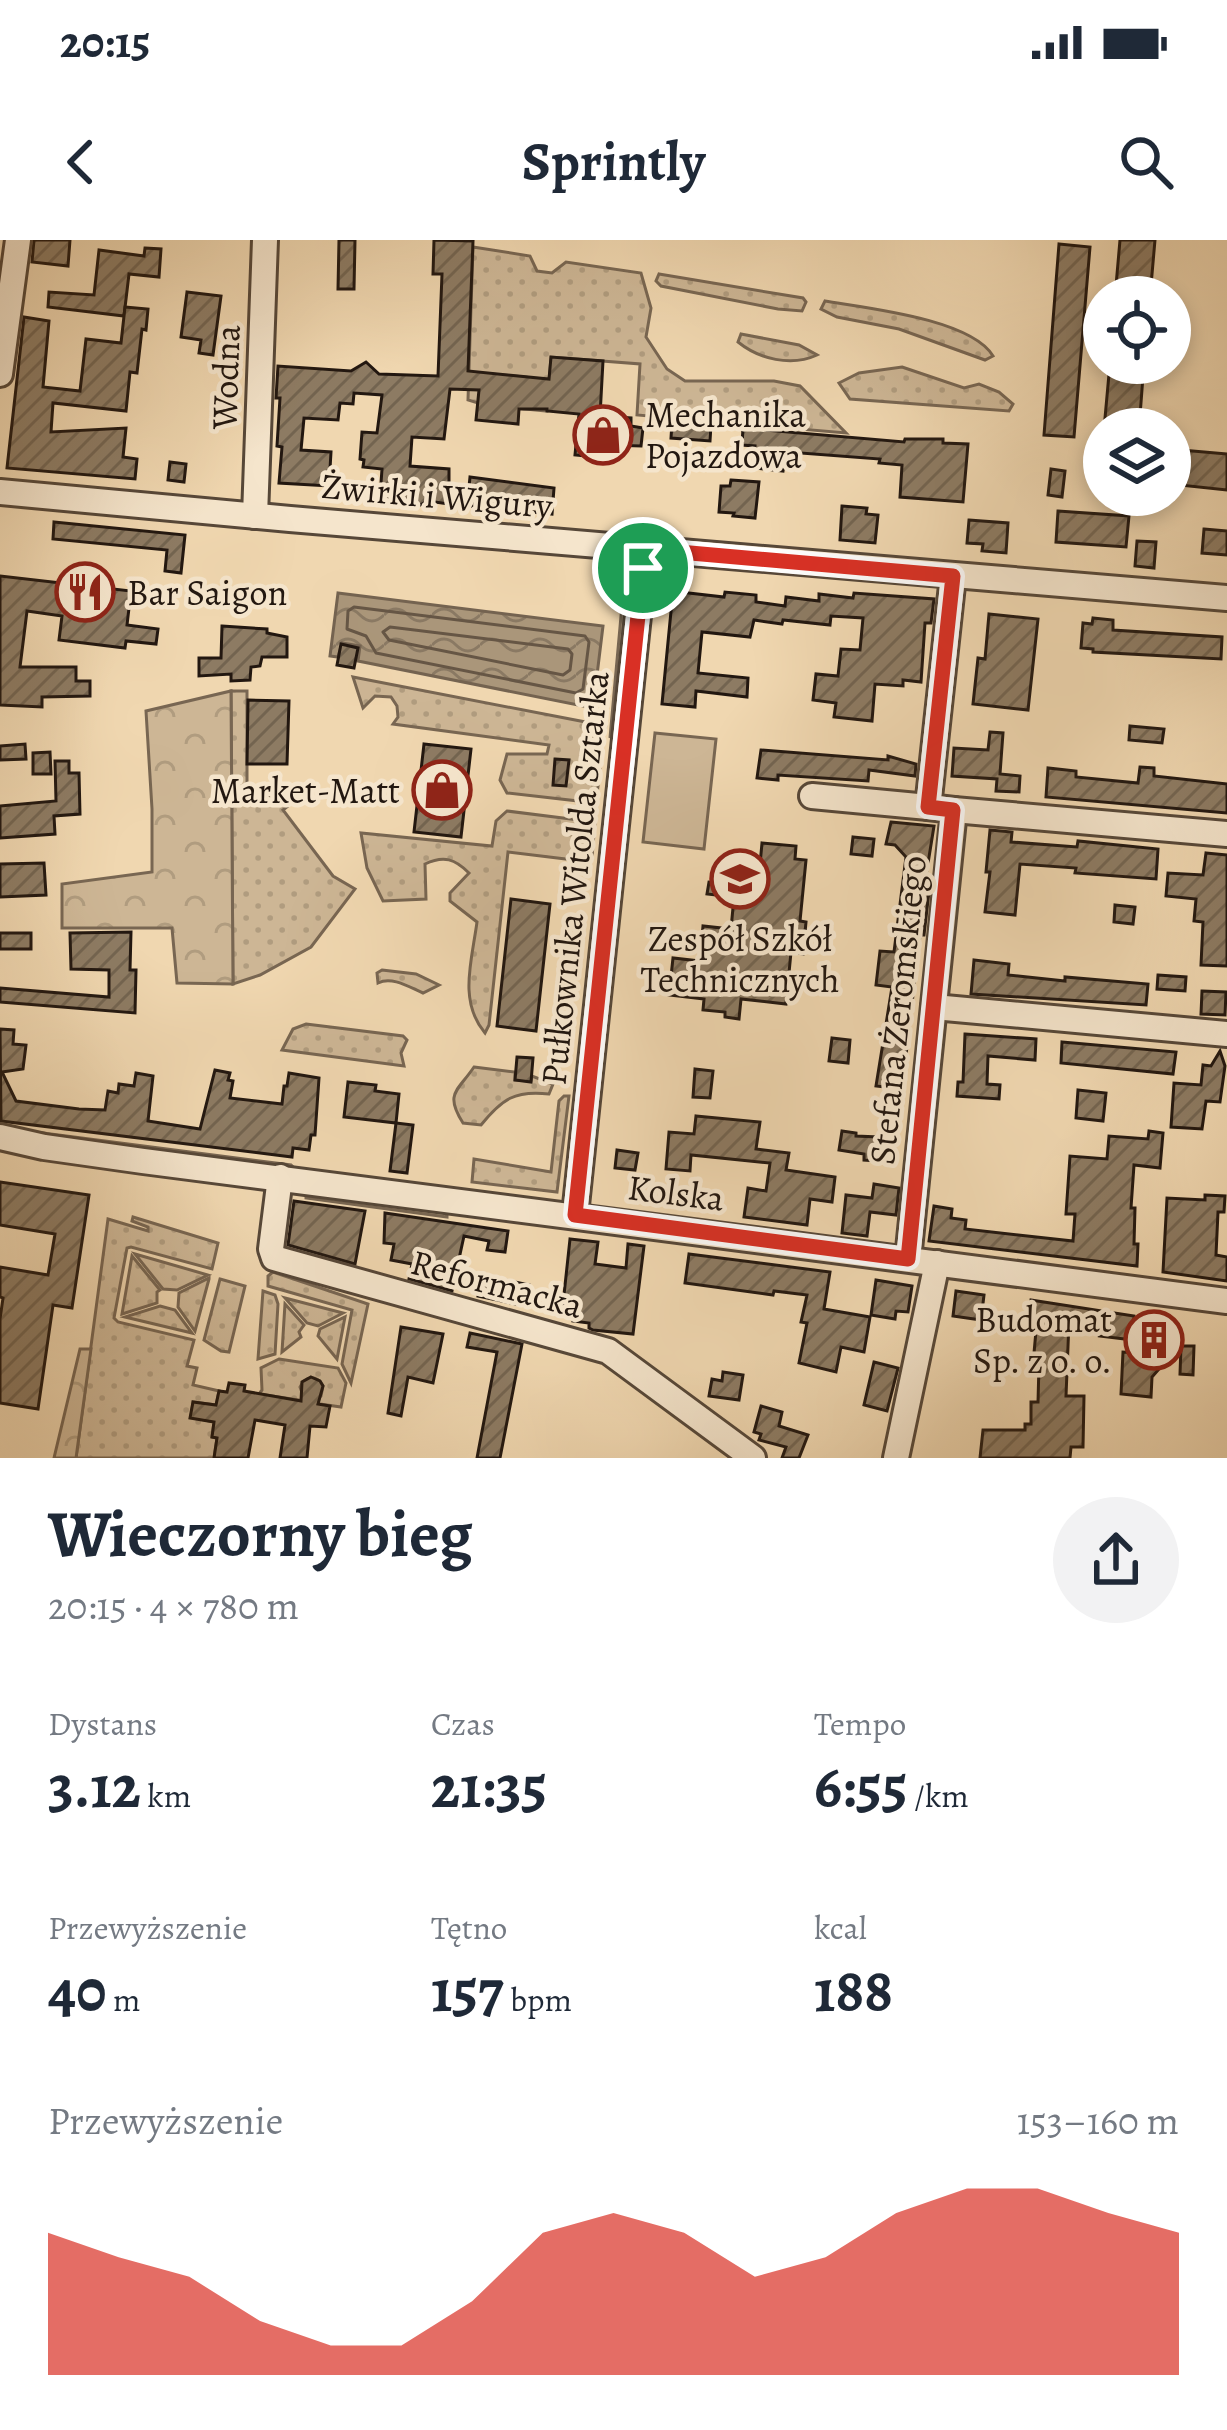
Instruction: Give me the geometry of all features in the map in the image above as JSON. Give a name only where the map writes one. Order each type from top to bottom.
[{"type":"street","points":[[0,374],[17,240]]},
{"type":"street","name":"Wodna","points":[[255,516],[265,240]]},
{"type":"street","name":"Żwirki i Wigury","points":[[0,492],[1227,598]]},
{"type":"street","name":"Pułkownika Witolda Sztarka","points":[[575,1215],[645,549]]},
{"type":"street","name":"Stefana Żeromskiego","points":[[908,1259],[934,1007],[953,576]]},
{"type":"street","points":[[812,796],[1227,834]]},
{"type":"street","points":[[934,1007],[1227,1034]]},
{"type":"street","name":"Kolska","points":[[0,1137],[44,1147],[1227,1301]]},
{"type":"street","name":"Kolska","points":[[0,1148],[44,1147]]},
{"type":"street","name":"Reformacka","points":[[280,1177],[271,1247],[274,1258],[608,1352],[753,1458]]},
{"type":"street","points":[[896,1458],[937,1263]]},
{"type":"green space","points":[[473,247],[530,256],[537,271],[552,273],[566,262],[641,273],[651,308],[646,337],[667,369],[685,381],[774,381],[800,386],[846,433],[637,415],[640,364],[551,357],[547,411],[524,409],[526,377],[491,374],[488,406],[468,400]]},
{"type":"green space","points":[[659,274],[806,302],[802,311],[778,309],[661,286],[656,281]]},
{"type":"green space","points":[[825,301],[941,324],[981,343],[993,356],[985,360],[899,329],[837,317],[821,309]]},
{"type":"green space","points":[[741,334],[799,345],[817,355],[786,361],[765,357],[738,342]]},
{"type":"green space","points":[[902,367],[964,388],[979,384],[1013,404],[1009,411],[850,399],[839,383],[859,373]]},
{"type":"green space","points":[[608,568],[628,576],[610,738],[624,583]]},
{"type":"green space","points":[[353,677],[606,726],[599,744],[583,749],[584,761],[600,769],[596,803],[507,793],[500,780],[507,754],[547,754],[549,745],[393,724],[398,717],[391,697],[375,696],[363,708]]},
{"type":"green space","points":[[231,691],[247,691],[247,794],[298,798],[283,810],[333,876],[355,889],[311,947],[233,984]]},
{"type":"green space","points":[[231,691],[233,984],[177,983],[172,928],[62,928],[62,884],[152,872],[146,711]]},
{"type":"green space","points":[[655,733],[716,739],[704,849],[643,842]]},
{"type":"green space","points":[[507,811],[595,822],[592,857],[574,856],[574,860],[508,852],[485,1033],[469,994],[477,922],[450,901],[450,893],[469,873],[449,860],[432,861],[425,864],[426,899],[383,901],[367,868],[361,833],[492,846],[496,821]]},
{"type":"green space","points":[[377,973],[416,974],[439,985],[423,993],[395,982],[378,983]]},
{"type":"green space","points":[[306,1024],[403,1036],[407,1040],[401,1053],[404,1066],[282,1050],[293,1029]]},
{"type":"green space","points":[[474,1067],[515,1072],[515,1080],[531,1081],[532,1076],[553,1084],[549,1094],[510,1098],[481,1125],[463,1123],[454,1098]]},
{"type":"green space","points":[[569,1096],[557,1192],[472,1182],[474,1159],[551,1172],[559,1101]]},
{"type":"green space","points":[[12,1129],[291,1165],[296,1170],[5,1132]]},
{"type":"green space","points":[[306,1194],[447,1213],[447,1217],[306,1198]]},
{"type":"green space","points":[[133,1217],[218,1243],[212,1269],[127,1248],[114,1318],[194,1340],[187,1366],[197,1368],[193,1385],[219,1391],[216,1405],[193,1402],[191,1417],[214,1422],[214,1458],[76,1458],[108,1219],[148,1231],[132,1221]]},
{"type":"green space","points":[[135,1254],[208,1275],[177,1290],[163,1289]]},
{"type":"green space","points":[[132,1256],[160,1290],[157,1303],[122,1314]]},
{"type":"green space","points":[[273,1272],[368,1304],[351,1383],[342,1364],[352,1310],[268,1286]]},
{"type":"green space","points":[[209,1278],[195,1331],[178,1307],[179,1293]]},
{"type":"green space","points":[[220,1279],[245,1286],[229,1352],[204,1340]]},
{"type":"green space","points":[[263,1291],[275,1295],[278,1304],[275,1354],[258,1359]]},
{"type":"green space","points":[[285,1298],[343,1313],[318,1326],[307,1323]]},
{"type":"green space","points":[[285,1304],[304,1325],[301,1337],[282,1352]]},
{"type":"green space","points":[[160,1306],[175,1310],[192,1333],[125,1317]]},
{"type":"green space","points":[[345,1317],[337,1359],[318,1336],[320,1329]]},
{"type":"green space","points":[[80,1349],[91,1349],[76,1458],[54,1458]]},
{"type":"green space","points":[[279,1359],[338,1368],[346,1383],[341,1407],[313,1403],[323,1386],[314,1378],[300,1387],[305,1401],[259,1394],[261,1368]]},
{"type":"water","points":[[338,593],[603,626],[593,708],[358,661],[360,646],[342,643],[338,657],[330,656]]},
{"type":"building","points":[[34,240],[70,240],[68,266],[32,262]]},
{"type":"building","points":[[339,240],[355,240],[354,289],[338,289]]},
{"type":"building","points":[[434,240],[473,241],[468,371],[549,379],[551,357],[603,361],[600,416],[631,418],[631,426],[643,428],[641,446],[608,445],[608,454],[575,455],[579,414],[519,409],[518,424],[476,420],[479,390],[450,389],[444,439],[412,437],[410,466],[449,469],[449,504],[398,503],[380,497],[382,469],[363,467],[360,459],[362,432],[377,433],[382,395],[354,393],[353,404],[340,403],[338,420],[304,418],[301,450],[331,452],[329,486],[279,483],[278,366],[351,371],[366,362],[379,374],[438,376],[442,274],[433,274]]},
{"type":"building","points":[[1120,240],[1155,240],[1152,276],[1117,276]]},
{"type":"building","points":[[1059,244],[1090,247],[1088,276],[1083,276],[1074,437],[1044,435]]},
{"type":"building","points":[[145,248],[161,249],[159,277],[129,274],[124,316],[48,307],[49,292],[94,295],[99,250],[144,256]]},
{"type":"building","points":[[187,292],[221,296],[213,355],[199,353],[201,340],[181,337]]},
{"type":"building","points":[[125,307],[148,309],[137,373],[130,372],[126,411],[53,403],[51,432],[126,428],[123,457],[137,459],[135,479],[7,468],[24,317],[49,321],[43,387],[80,391],[86,339],[121,343]]},
{"type":"building","points":[[1108,384],[1142,384],[1141,408],[1106,408]]},
{"type":"building","points":[[672,422],[711,425],[710,441],[671,438]]},
{"type":"building","points":[[743,428],[968,444],[963,502],[900,497],[902,465],[879,463],[880,459],[788,452],[783,471],[754,468],[755,446],[742,445]]},
{"type":"building","points":[[1191,451],[1227,454],[1227,490],[1191,486]]},
{"type":"building","points":[[170,462],[186,464],[184,482],[168,480]]},
{"type":"building","points":[[1051,469],[1065,471],[1062,497],[1048,495]]},
{"type":"building","points":[[470,477],[554,488],[552,514],[467,506]]},
{"type":"building","points":[[731,480],[759,482],[755,518],[719,512],[721,486],[730,486]]},
{"type":"building","points":[[842,506],[867,508],[866,514],[878,515],[875,543],[840,540]]},
{"type":"building","points":[[1058,511],[1129,516],[1126,547],[1056,542]]},
{"type":"building","points":[[969,520],[1008,523],[1006,553],[982,551],[983,544],[967,543]]},
{"type":"building","points":[[54,522],[185,535],[181,573],[165,571],[167,550],[53,539]]},
{"type":"building","points":[[1204,529],[1227,531],[1227,555],[1202,553]]},
{"type":"building","points":[[1137,541],[1156,542],[1154,568],[1135,566]]},
{"type":"building","points":[[0,576],[131,591],[127,625],[158,629],[156,644],[126,641],[125,648],[59,640],[62,616],[27,611],[20,667],[76,667],[76,681],[90,681],[90,696],[42,697],[42,707],[0,705]]},
{"type":"building","points":[[680,592],[756,595],[756,602],[785,606],[786,597],[819,601],[819,594],[934,599],[931,623],[925,623],[921,682],[875,684],[872,721],[834,717],[836,703],[813,700],[816,674],[838,676],[841,649],[860,650],[863,618],[831,616],[830,625],[754,620],[750,637],[702,632],[698,673],[748,678],[747,697],[696,691],[695,707],[662,704],[672,601]]},
{"type":"building","points":[[989,614],[1038,619],[1028,710],[973,704],[978,658],[985,659]]},
{"type":"building","points":[[1093,618],[1113,620],[1113,630],[1222,637],[1221,659],[1093,652],[1081,648],[1083,623],[1092,624]]},
{"type":"building","points":[[222,626],[267,629],[267,633],[287,637],[287,657],[262,657],[260,666],[251,667],[250,680],[231,681],[231,674],[199,676],[199,658],[221,658]]},
{"type":"building","points":[[341,644],[358,648],[354,668],[337,665]]},
{"type":"building","points":[[248,700],[289,701],[287,764],[247,764]]},
{"type":"building","points":[[1130,726],[1164,729],[1162,743],[1129,740]]},
{"type":"building","points":[[990,732],[1003,733],[1000,774],[1020,776],[1019,792],[996,791],[997,779],[952,776],[954,748],[988,750]]},
{"type":"building","points":[[25,744],[26,759],[0,760],[0,746]]},
{"type":"building","name":"Market-Matt","points":[[424,744],[471,749],[461,837],[414,832]]},
{"type":"building","points":[[761,750],[888,760],[888,756],[916,764],[915,776],[869,770],[868,781],[757,778]]},
{"type":"building","points":[[50,752],[51,774],[33,774],[33,753]]},
{"type":"building","points":[[555,759],[569,760],[566,786],[553,785]]},
{"type":"building","points":[[55,761],[69,761],[69,773],[79,773],[80,814],[54,816],[55,834],[0,838],[0,806],[56,801]]},
{"type":"building","points":[[1140,767],[1154,768],[1154,776],[1227,784],[1227,813],[1046,797],[1048,768],[1076,771],[1076,777],[1138,783]]},
{"type":"building","points":[[891,822],[934,826],[902,1089],[876,1086],[892,987],[876,985],[880,951],[894,952],[906,857],[895,845],[886,844]]},
{"type":"building","points":[[990,830],[1012,832],[1011,842],[1077,847],[1078,841],[1158,849],[1156,879],[1020,864],[1015,915],[985,912]]},
{"type":"building","points":[[853,837],[874,839],[872,856],[851,854]]},
{"type":"building","points":[[762,843],[796,846],[795,859],[806,860],[800,921],[806,922],[803,954],[791,952],[786,1004],[741,999],[739,1019],[703,1010],[704,999],[669,995],[673,958],[700,961],[703,926],[731,929],[734,897],[707,894],[709,882],[758,886]]},
{"type":"building","points":[[1206,853],[1227,855],[1227,966],[1201,965],[1203,922],[1194,921],[1196,899],[1166,896],[1168,873],[1203,875]]},
{"type":"building","points":[[44,863],[46,895],[0,897],[0,864]]},
{"type":"building","points":[[511,899],[550,904],[536,1031],[497,1026]]},
{"type":"building","points":[[1115,905],[1135,907],[1133,924],[1114,922]]},
{"type":"building","points":[[131,932],[135,1013],[0,1002],[0,988],[109,997],[109,970],[71,969],[70,933]]},
{"type":"building","points":[[0,933],[31,933],[31,949],[0,949]]},
{"type":"building","points":[[974,960],[1009,964],[1008,975],[1148,984],[1146,1005],[971,994]]},
{"type":"building","points":[[1158,975],[1186,977],[1185,991],[1157,989]]},
{"type":"building","points":[[1202,991],[1226,992],[1225,1015],[1201,1014]]},
{"type":"building","points":[[0,1029],[14,1030],[13,1044],[26,1045],[23,1069],[2,1072],[16,1101],[105,1110],[108,1091],[118,1093],[119,1084],[134,1086],[136,1073],[153,1076],[148,1121],[200,1129],[215,1070],[230,1073],[230,1098],[282,1104],[289,1073],[319,1078],[315,1135],[311,1135],[309,1150],[293,1148],[292,1157],[1,1121]]},
{"type":"building","points":[[965,1034],[1036,1039],[1035,1060],[988,1056],[987,1084],[1000,1085],[999,1099],[957,1096],[958,1082],[963,1082]]},
{"type":"building","points":[[832,1038],[850,1040],[848,1063],[829,1061]]},
{"type":"building","points":[[1062,1042],[1176,1052],[1173,1074],[1061,1063]]},
{"type":"building","points":[[1220,1051],[1225,1066],[1220,1102],[1206,1101],[1202,1129],[1171,1127],[1174,1083],[1201,1085],[1203,1065],[1211,1066]]},
{"type":"building","points":[[517,1057],[533,1058],[531,1082],[515,1080]]},
{"type":"building","points":[[695,1069],[713,1071],[710,1098],[693,1097]]},
{"type":"building","points":[[348,1082],[399,1094],[396,1123],[344,1117]]},
{"type":"building","points":[[1078,1090],[1106,1093],[1103,1121],[1076,1118]]},
{"type":"building","points":[[696,1116],[760,1122],[756,1149],[789,1153],[786,1170],[835,1177],[832,1202],[810,1199],[807,1225],[744,1217],[748,1188],[766,1191],[770,1163],[691,1155],[690,1171],[666,1169],[669,1132],[694,1134]]},
{"type":"building","points":[[396,1123],[413,1125],[407,1173],[390,1171]]},
{"type":"building","points":[[842,1131],[878,1137],[877,1161],[839,1150]]},
{"type":"building","points":[[1149,1131],[1163,1133],[1160,1168],[1134,1165],[1131,1208],[1135,1208],[1137,1266],[929,1241],[934,1206],[952,1209],[951,1218],[966,1220],[965,1229],[1073,1241],[1075,1214],[1066,1214],[1070,1156],[1107,1159],[1109,1136],[1148,1139]]},
{"type":"building","points":[[617,1150],[638,1153],[635,1170],[615,1168]]},
{"type":"building","points":[[0,1182],[89,1195],[72,1308],[53,1305],[38,1409],[0,1403],[0,1267],[48,1275],[55,1234],[0,1225]]},
{"type":"building","points":[[874,1184],[899,1188],[896,1215],[870,1212],[867,1236],[842,1233],[846,1195],[872,1198]]},
{"type":"building","points":[[1205,1195],[1225,1196],[1224,1212],[1218,1212],[1216,1255],[1227,1257],[1227,1281],[1163,1272],[1167,1198],[1205,1200]]},
{"type":"building","points":[[294,1201],[365,1211],[355,1264],[288,1245]]},
{"type":"building","points":[[385,1213],[508,1231],[505,1252],[487,1250],[489,1241],[464,1236],[452,1291],[409,1279],[412,1264],[391,1260],[394,1244],[384,1243]]},
{"type":"building","points":[[570,1239],[598,1242],[595,1264],[626,1268],[628,1244],[644,1246],[633,1334],[593,1330],[589,1323],[573,1321],[575,1306],[563,1304]]},
{"type":"building","points":[[689,1254],[830,1272],[824,1309],[870,1317],[864,1352],[841,1347],[836,1372],[799,1363],[807,1295],[685,1283]]},
{"type":"building","points":[[482,1275],[529,1285],[525,1306],[478,1296]]},
{"type":"building","points":[[876,1280],[912,1286],[908,1312],[896,1311],[895,1319],[871,1315]]},
{"type":"building","points":[[956,1291],[984,1295],[981,1320],[953,1316]]},
{"type":"building","points":[[1031,1300],[1134,1316],[1133,1340],[1099,1336],[1097,1325],[1069,1322],[1066,1396],[1084,1396],[1083,1447],[1071,1447],[1070,1458],[980,1458],[983,1430],[1025,1430],[1025,1424],[1031,1424],[1031,1402],[1038,1402],[1039,1364],[1033,1364],[1036,1331],[1029,1314]]},
{"type":"building","points":[[401,1327],[443,1334],[433,1383],[408,1377],[401,1416],[388,1413]]},
{"type":"building","points":[[470,1333],[522,1344],[500,1458],[477,1458],[497,1352],[467,1347]]},
{"type":"building","points":[[1158,1345],[1179,1346],[1152,1377],[1151,1397],[1121,1394],[1123,1352],[1157,1354]]},
{"type":"building","points":[[1181,1346],[1194,1346],[1193,1375],[1180,1374]]},
{"type":"building","points":[[874,1362],[898,1368],[887,1411],[864,1405]]},
{"type":"building","points":[[723,1372],[743,1375],[739,1400],[709,1396],[712,1379],[722,1381]]},
{"type":"building","points":[[311,1377],[323,1386],[318,1404],[330,1406],[326,1427],[310,1426],[307,1458],[280,1458],[285,1425],[255,1420],[248,1458],[214,1458],[214,1422],[190,1418],[193,1402],[216,1405],[219,1391],[227,1392],[229,1383],[245,1385],[244,1391],[301,1401],[302,1382]]},
{"type":"building","points":[[761,1406],[782,1412],[779,1426],[808,1435],[799,1458],[782,1458],[786,1447],[759,1440],[761,1434],[754,1432]]},
{"type":"place","name":"Mechanika Pojazdowa","points":[[603,435]]},
{"type":"place","name":"Bar Saigon","points":[[85,592]]},
{"type":"place","name":"Market-Matt","points":[[442,790]]},
{"type":"place","name":"Zespół Szkół Technicznych","points":[[740,879]]},
{"type":"place","name":"Budomat Sp. z o. o.","points":[[1154,1340]]},
{"type":"route","points":[[645,549],[953,576],[928,807],[953,810],[908,1259],[575,1215],[643,568],[645,549]]}]
